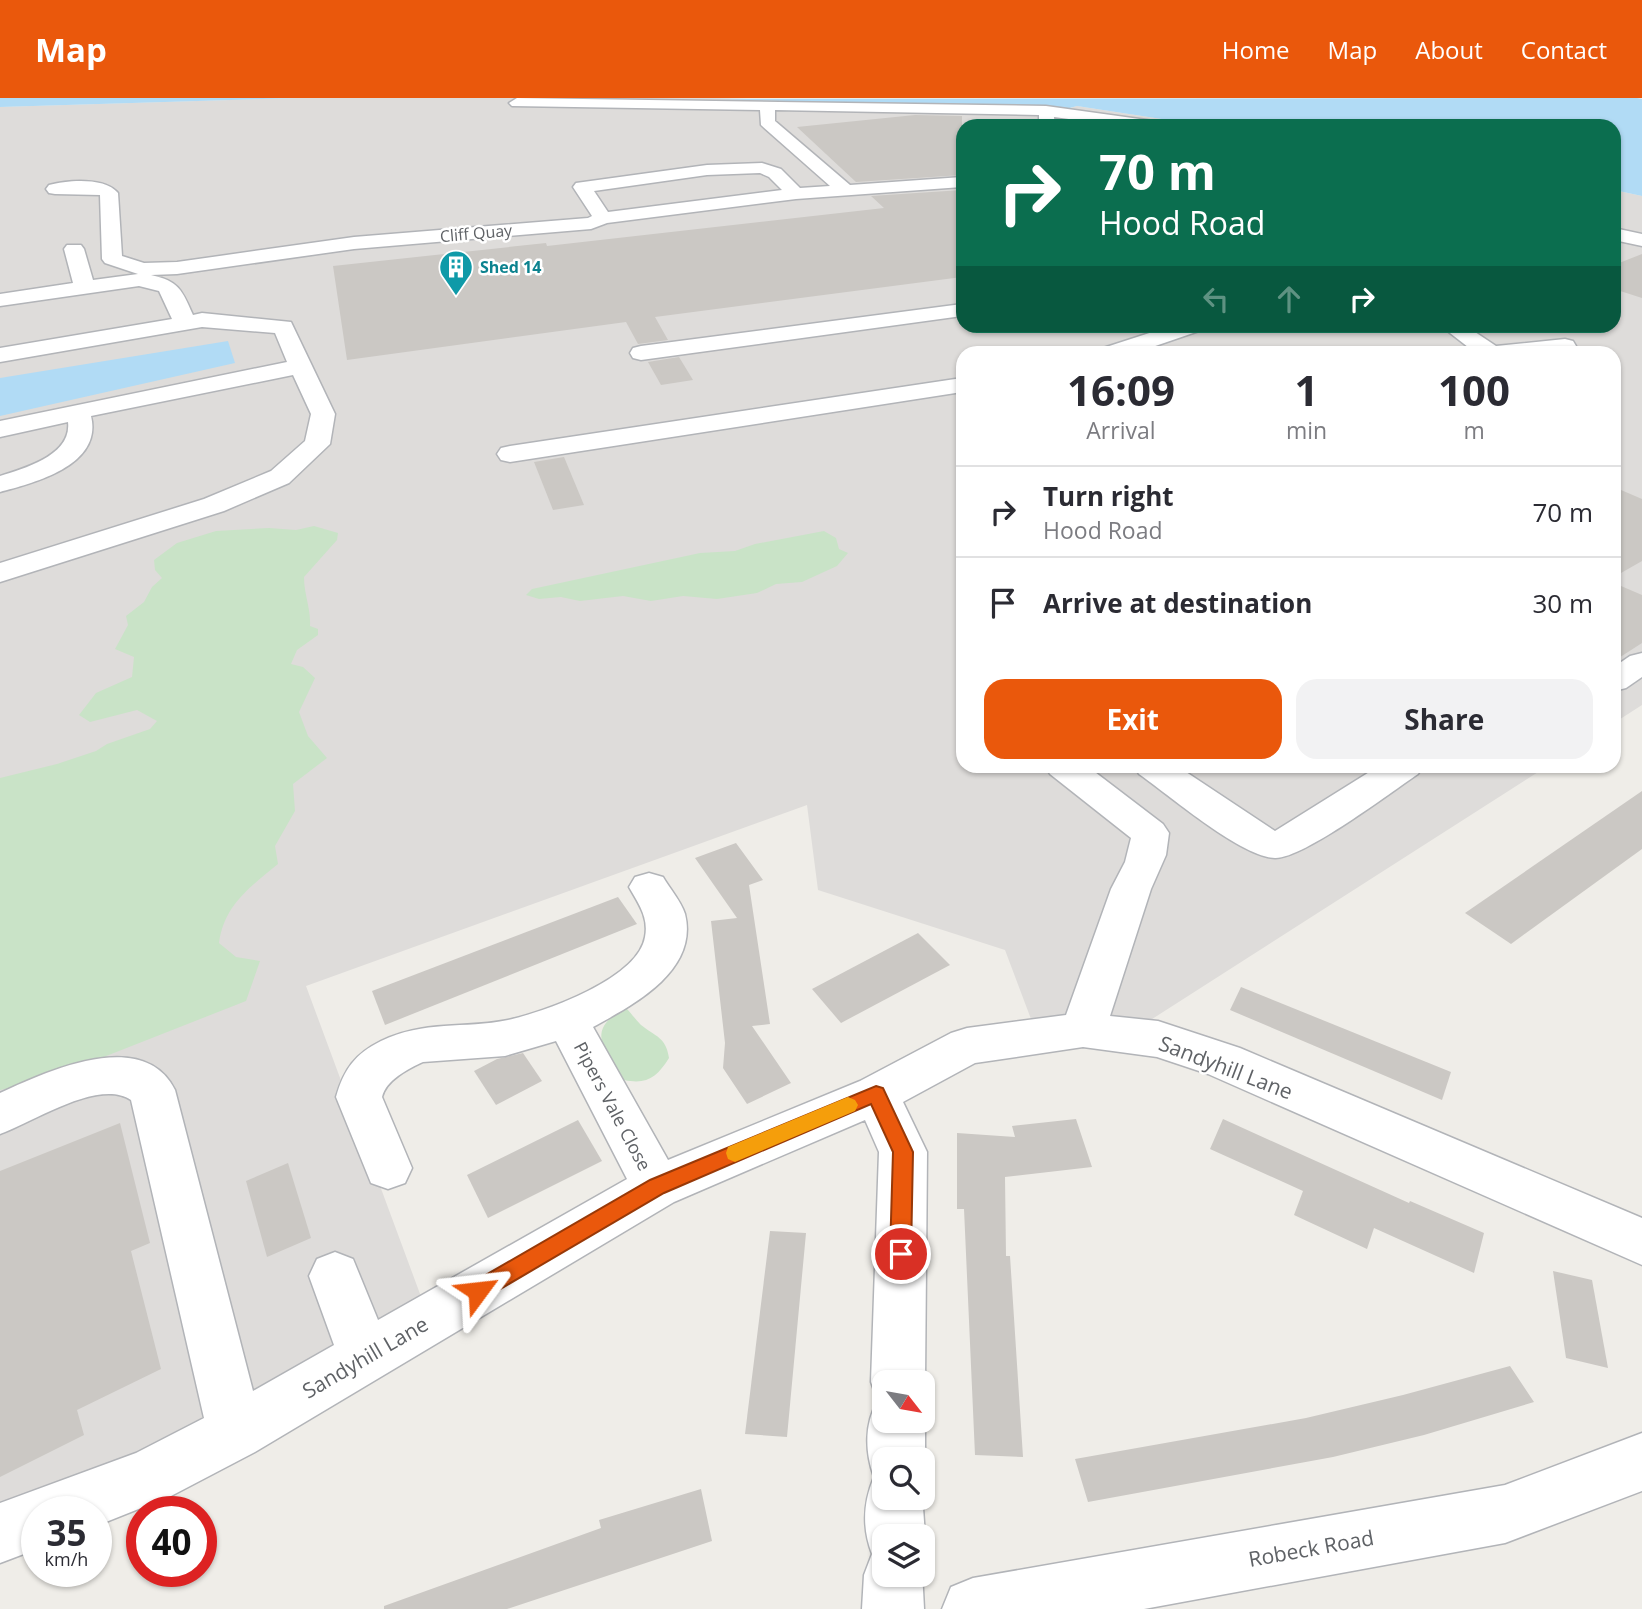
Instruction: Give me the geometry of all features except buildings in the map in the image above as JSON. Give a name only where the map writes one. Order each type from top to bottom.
[{"type":"street","points":[[517,103],[768,105],[1047,118]]},
{"type":"street","points":[[768,105],[767,122],[845,190]]},
{"type":"street","points":[[603,218],[582,187],[707,170],[762,168],[775,173],[796,194]]},
{"type":"street","name":"Cliff Quay","points":[[55,189],[101,188],[109,194],[112,259],[143,269],[177,268],[355,243],[591,223],[603,218],[796,194],[956,182]]},
{"type":"street","points":[[1621,236],[1642,240]]},
{"type":"street","points":[[74,250],[83,286]]},
{"type":"street","points":[[0,573],[214,505],[280,477],[317,444],[323,414],[283,327],[202,320],[185,323],[9,354],[8,305],[83,286],[139,280],[161,281],[169,286],[185,323]]},
{"type":"street","points":[[641,353],[956,311]]},
{"type":"street","points":[[1132,346],[1170,333]]},
{"type":"street","points":[[1463,333],[1482,346]]},
{"type":"street","points":[[1546,333],[1567,346]]},
{"type":"street","points":[[0,429],[302,366]]},
{"type":"street","points":[[510,454],[956,386]]},
{"type":"street","points":[[0,484],[54,464],[72,449],[81,429],[78,412]]},
{"type":"street","points":[[1621,676],[1642,663]]},
{"type":"street","points":[[1072,773],[1150,833],[1150,844],[1142,870],[1130,889],[1083,1030]]},
{"type":"street","points":[[1122,811],[1164,775],[1260,841],[1276,845],[1290,840],[1394,773]]},
{"type":"street","name":"Pipers Vale Close","points":[[649,887],[665,914],[667,935],[654,963],[637,981],[567,1021],[657,1187]]},
{"type":"street","points":[[388,1168],[359,1097],[364,1078],[395,1055],[419,1045],[505,1038],[567,1021]]},
{"type":"street","name":"Sandyhill Lane","points":[[98,1496],[151,1476],[235,1432],[657,1187],[876,1094],[967,1046],[1083,1030],[1158,1039],[1224,1061],[1642,1242]]},
{"type":"street","points":[[0,1114],[73,1083],[104,1076],[125,1076],[152,1090],[235,1432]]},
{"type":"street","points":[[876,1094],[903,1152],[898,1370]]},
{"type":"street","points":[[335,1276],[365,1356]]},
{"type":"street","name":"Robeck Road","points":[[973,1609],[1505,1514],[1642,1462]]},
{"type":"street","points":[[0,1533],[21,1525]]},
{"type":"street","points":[[893,1609],[894,1587]]},
{"type":"shaded area","points":[[297,98],[715,98],[1066,109],[1077,106],[1162,119],[956,119],[956,333],[1621,333],[1621,192],[1642,196],[1642,705],[1621,718],[1621,346],[956,346],[956,773],[1537,773],[1124,1037],[1031,1019],[1005,950],[818,890],[807,805],[306,986],[433,1329],[72,1496],[21,1496],[21,1521],[0,1533],[0,107]]},
{"type":"green space","points":[[314,526],[338,533],[337,540],[304,577],[310,626],[318,629],[318,635],[297,650],[291,664],[303,667],[315,678],[299,712],[308,736],[327,758],[293,784],[295,811],[275,846],[278,864],[232,907],[222,930],[219,943],[236,957],[260,961],[246,1001],[91,1062],[67,1067],[24,1084],[0,1090],[0,778],[96,751],[107,744],[150,729],[157,721],[137,710],[90,722],[79,715],[96,693],[132,677],[134,657],[115,649],[128,625],[126,616],[144,602],[152,587],[162,578],[155,570],[154,560],[177,543],[216,531],[269,528],[296,530]]},
{"type":"green space","points":[[824,531],[836,538],[839,549],[848,553],[837,566],[802,582],[776,584],[757,593],[717,599],[683,596],[651,601],[623,596],[580,601],[561,597],[539,599],[526,595],[532,589],[700,553],[735,551],[755,544]]},
{"type":"green space","points":[[626,1008],[641,1025],[663,1041],[668,1051],[669,1058],[665,1065],[656,1075],[645,1080],[624,1080],[602,1041],[605,1024]]},
{"type":"water","points":[[0,98],[297,98],[0,107]]},
{"type":"water","points":[[1637,98],[1642,99],[1642,196],[1621,192],[1621,119],[1162,119],[1077,106],[1066,109],[715,99]]},
{"type":"water","points":[[228,341],[235,363],[0,416],[0,378]]},
{"type":"slow traffic","points":[[735,1153],[848,1105]]},
{"type":"place","name":"Shed 14","points":[[456,297]]},
{"type":"route","points":[[478,1291],[657,1187],[876,1094],[903,1152],[901,1254]]}]
